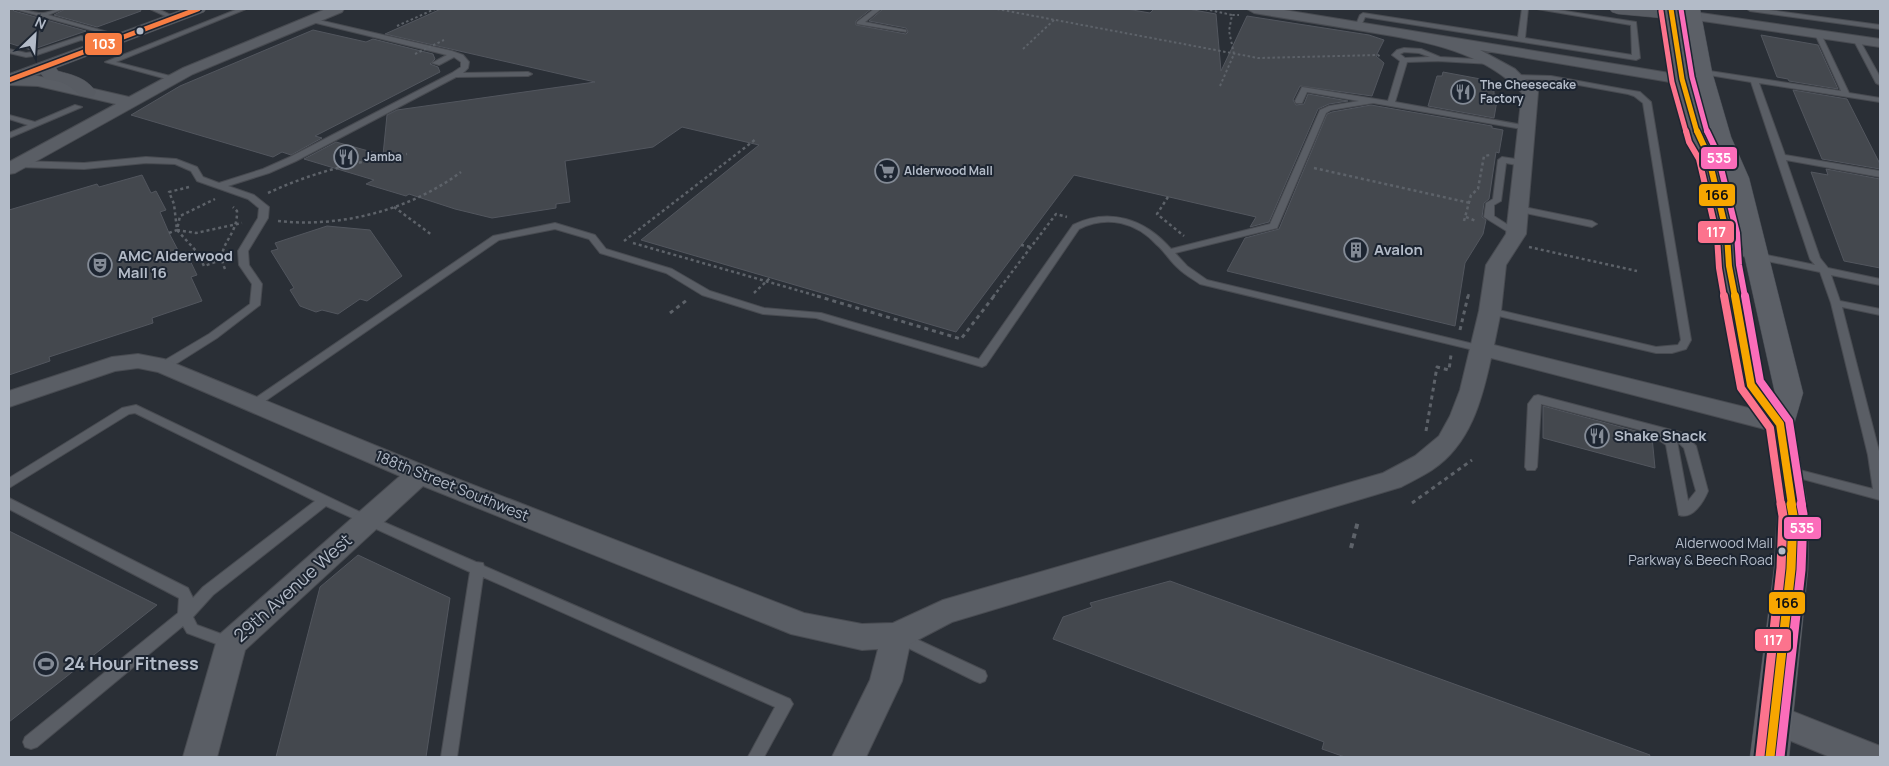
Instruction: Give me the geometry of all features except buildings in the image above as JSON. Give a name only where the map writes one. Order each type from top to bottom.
[{"type":"main road","points":[[1671,11],[1683,82],[1699,139],[1708,155],[1727,235],[1751,385],[1780,424]]},
{"type":"main road","points":[[1693,12],[1703,72],[1721,137],[1738,178],[1789,393],[1780,424],[1793,514],[1790,569],[1770,757]]},
{"type":"street","points":[[9,80],[198,9]]},
{"type":"street","points":[[13,167],[171,79],[337,9]]},
{"type":"street","points":[[1618,9],[1693,12],[1818,34],[1880,42]]},
{"type":"street","points":[[1654,9],[1671,11]]},
{"type":"street","points":[[1250,12],[1553,58],[1683,82]]},
{"type":"street","points":[[849,757],[886,681],[897,636],[943,612],[1392,480],[1424,463],[1448,442],[1462,416],[1472,390],[1490,311],[1496,264],[1513,237],[1510,204],[1522,163],[1528,128],[1530,92],[1516,77],[1493,62],[1477,54],[1435,40]]},
{"type":"street","points":[[1493,62],[1506,58],[1553,58]]},
{"type":"street","points":[[1493,62],[1514,65],[1539,64],[1683,82]]},
{"type":"street","points":[[46,66],[51,75],[72,80],[82,99]]},
{"type":"street","points":[[9,80],[38,81],[112,113]]},
{"type":"street","points":[[9,86],[10,91],[35,97]]},
{"type":"street","points":[[52,101],[82,99],[130,102]]},
{"type":"street","points":[[1482,349],[1780,424]]},
{"type":"street","name":"188th Street Southwest","points":[[9,399],[112,364],[138,361],[164,366],[420,474],[802,625],[862,637],[897,636]]},
{"type":"street","name":"29th Avenue West","points":[[200,757],[231,644],[420,474]]},
{"type":"street","points":[[1774,719],[1868,757]]},
{"type":"lane","points":[[17,9],[122,37]]},
{"type":"lane","points":[[42,15],[60,9]]},
{"type":"lane","points":[[153,9],[174,18]]},
{"type":"lane","points":[[171,79],[109,62],[243,9]]},
{"type":"lane","points":[[878,9],[859,23],[904,31]]},
{"type":"lane","points":[[1521,40],[1525,9]]},
{"type":"lane","points":[[1358,27],[1363,15],[1636,58],[1634,23],[1540,9]]},
{"type":"lane","points":[[1750,9],[1880,27]]},
{"type":"lane","points":[[218,186],[293,159],[455,75],[464,68],[465,62],[454,54],[310,20]]},
{"type":"lane","points":[[327,33],[341,27]]},
{"type":"lane","points":[[354,40],[368,33]]},
{"type":"lane","points":[[1818,34],[1846,95]]},
{"type":"lane","points":[[9,51],[26,55],[34,54],[81,38],[103,44]]},
{"type":"lane","points":[[1856,39],[1880,83]]},
{"type":"lane","points":[[385,47],[398,41]]},
{"type":"lane","points":[[436,63],[454,54]]},
{"type":"lane","points":[[1391,104],[1404,60],[1438,58],[1493,62]]},
{"type":"lane","points":[[1871,66],[1880,68]]},
{"type":"lane","points":[[1703,72],[1880,100]]},
{"type":"lane","points":[[455,75],[528,74]]},
{"type":"lane","points":[[1490,311],[1656,350],[1672,350],[1682,347],[1686,340],[1647,102],[1643,98],[1628,92],[1551,78],[1516,77]]},
{"type":"lane","points":[[1754,80],[1782,157],[1815,259],[1824,270],[1836,303],[1877,456],[1880,494],[1786,471]]},
{"type":"lane","points":[[1299,101],[1305,89],[1528,128]]},
{"type":"lane","points":[[9,136],[36,125],[82,99]]},
{"type":"lane","points":[[1169,252],[1274,226],[1323,112],[1329,108],[1372,101]]},
{"type":"lane","points":[[9,117],[36,125]]},
{"type":"lane","points":[[1782,157],[1880,174]]},
{"type":"lane","points":[[13,167],[84,166],[146,160],[176,162],[194,169],[200,178],[255,200],[264,207],[262,218],[243,251],[244,266],[257,284],[255,305],[213,336],[164,366]]},
{"type":"lane","points":[[1513,237],[1489,217],[1490,203],[1510,204],[1592,224]]},
{"type":"lane","points":[[254,404],[496,238],[555,226],[592,237],[603,251],[669,271],[706,293],[764,311],[817,315],[982,363],[1076,227],[1084,222],[1099,218],[1120,218],[1136,224],[1153,235],[1182,267],[1204,282],[1482,349]]},
{"type":"lane","points":[[1728,250],[1880,282]]},
{"type":"lane","points":[[1836,303],[1880,312]]},
{"type":"lane","points":[[1531,466],[1534,404],[1538,399],[1679,436],[1690,446],[1702,491],[1698,500],[1684,512],[1672,443],[1652,429]]},
{"type":"lane","points":[[9,484],[126,411],[136,409],[325,500],[785,704],[756,757]]},
{"type":"lane","points":[[31,742],[185,616],[208,591],[325,500]]},
{"type":"lane","points":[[9,503],[183,592],[186,598],[185,616],[192,629],[231,644]]},
{"type":"lane","points":[[449,757],[478,568]]},
{"type":"lane","points":[[897,636],[980,676]]},
{"type":"path","points":[[997,9],[1258,58],[1378,55],[1383,52]]},
{"type":"path","points":[[1205,9],[1232,15],[1250,12]]},
{"type":"path","points":[[1220,86],[1234,54],[1229,31],[1232,15]]},
{"type":"path","points":[[1023,49],[1054,20]]},
{"type":"path","points":[[415,54],[444,40]]},
{"type":"path","points":[[1378,55],[1384,60]]},
{"type":"path","points":[[756,139],[623,240],[767,281],[960,340],[1056,214],[1084,222]]},
{"type":"path","points":[[225,269],[221,260],[223,247],[237,224],[237,211],[296,180],[320,172],[407,154]]},
{"type":"path","points":[[1300,164],[1470,203]]},
{"type":"path","points":[[169,233],[176,230],[196,233],[262,218],[286,223],[325,222],[394,207],[431,192],[452,180],[461,172]]},
{"type":"path","points":[[170,196],[174,204],[176,230],[197,252],[204,266],[221,260]]},
{"type":"path","points":[[1168,197],[1157,214],[1173,225],[1186,239]]},
{"type":"path","points":[[176,230],[180,216],[216,198]]},
{"type":"path","points":[[394,207],[432,235]]},
{"type":"path","points":[[1513,237],[1637,271]]},
{"type":"path","points":[[1021,244],[1031,247]]},
{"type":"path","points":[[1425,437],[1437,366],[1449,370],[1451,354]]},
{"type":"path","points":[[1412,503],[1472,460]]},
{"type":"path","points":[[1351,548],[1358,521]]},
{"type":"transit line","name":"103","points":[[9,80],[198,9]]},
{"type":"transit line","name":"166","points":[[1671,9],[1682,79],[1699,139],[1708,155],[1727,235],[1729,266],[1751,385],[1780,424],[1793,515],[1791,569],[1770,757]]},
{"type":"transit line","name":"535","points":[[1681,9],[1692,77],[1708,135],[1717,152],[1737,233],[1739,265],[1760,381],[1789,421],[1803,514],[1801,570],[1780,757]]},
{"type":"transit line","name":"117","points":[[1661,11],[1672,82],[1689,142],[1699,159],[1717,236],[1719,268],[1741,388],[1770,428],[1783,516],[1781,568],[1760,756]]},
{"type":"place","name":"The Cheesecake Factory","points":[[1463,92]]},
{"type":"place","name":"Jamba","points":[[346,157]]},
{"type":"place","name":"Alderwood Mall","points":[[887,171]]},
{"type":"place","name":"Avalon","points":[[1356,250]]},
{"type":"place","name":"AMC Alderwood Mall 16","points":[[100,265]]},
{"type":"place","name":"Shake Shack","points":[[1597,436]]},
{"type":"place","name":"Alderwood Mall Parkway & Beech Road","points":[[1782,551]]},
{"type":"place","name":"24 Hour Fitness","points":[[46,664]]}]
